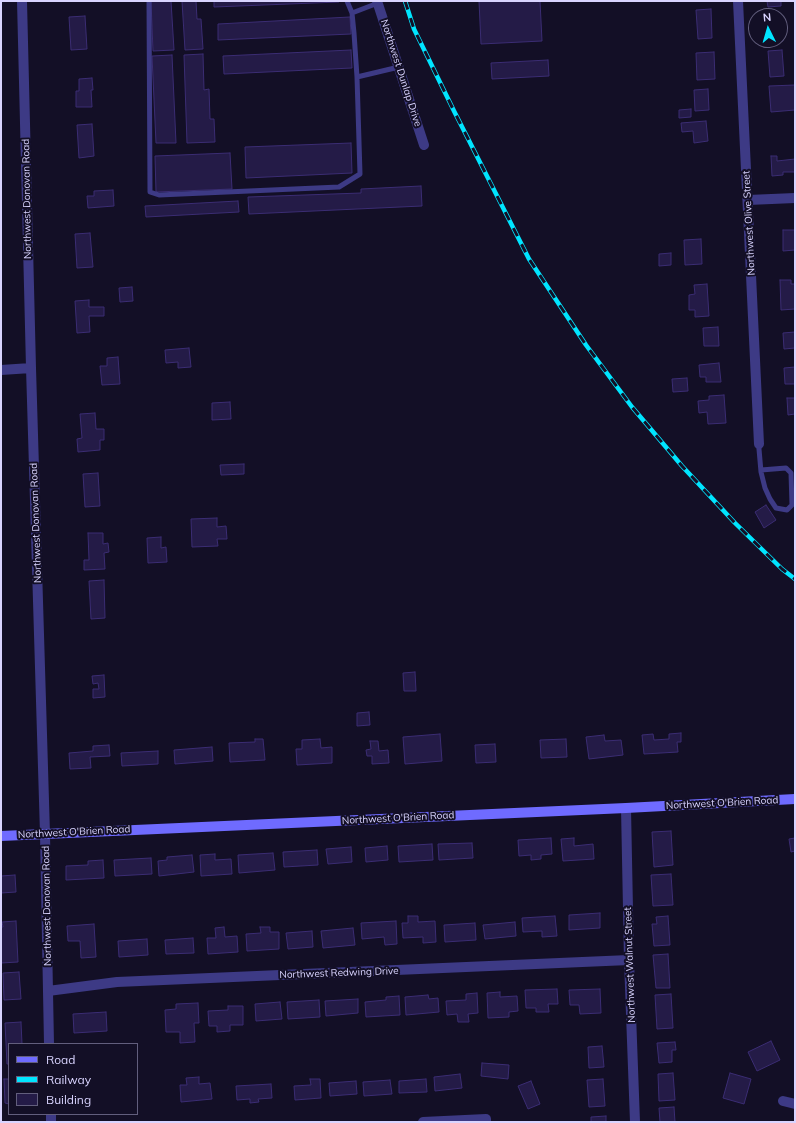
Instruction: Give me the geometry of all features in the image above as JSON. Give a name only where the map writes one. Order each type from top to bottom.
[{"type":"street","name":"Northwest Donovan Road","points":[[22,1],[31,368],[46,834],[49,1043]]},
{"type":"street","name":"Northwest Olive Street","points":[[738,1],[759,444]]},
{"type":"street","name":"Northwest Dunlap Drive","points":[[377,2],[424,145]]},
{"type":"street","points":[[748,200],[795,198]]},
{"type":"street","points":[[1,370],[31,368]]},
{"type":"street","name":"Northwest O'Brien Road","points":[[1,836],[795,799]]},
{"type":"street","name":"Northwest Walnut Street","points":[[626,808],[635,1122]]},
{"type":"street","name":"Northwest Redwing Drive","points":[[48,991],[117,982],[630,960]]},
{"type":"street","points":[[783,1101],[795,1104]]},
{"type":"street","points":[[423,1122],[486,1121]]},
{"type":"lane","points":[[148,1],[150,192],[159,195],[339,187],[360,174],[357,77],[352,13],[347,1]]},
{"type":"lane","points":[[352,13],[377,2]]},
{"type":"lane","points":[[357,77],[399,67]]},
{"type":"lane","points":[[759,444],[761,470],[765,488],[776,508],[787,510],[792,505],[791,473],[786,468],[761,470]]},
{"type":"building","points":[[151,1],[171,1],[174,50],[153,51]]},
{"type":"building","points":[[182,1],[196,1],[197,19],[201,19],[203,49],[185,50]]},
{"type":"building","points":[[214,1],[339,1],[339,2],[214,7]]},
{"type":"building","points":[[479,1],[540,1],[542,41],[481,44]]},
{"type":"building","points":[[767,1],[781,1],[781,6],[768,7]]},
{"type":"building","points":[[711,9],[712,38],[698,39],[696,10]]},
{"type":"building","points":[[85,16],[87,49],[71,50],[69,17]]},
{"type":"building","points":[[350,17],[351,34],[218,40],[218,24]]},
{"type":"building","points":[[351,50],[352,68],[224,74],[223,56]]},
{"type":"building","points":[[782,50],[784,76],[770,77],[768,51]]},
{"type":"building","points":[[714,52],[715,79],[697,80],[696,53]]},
{"type":"building","points":[[203,54],[204,90],[209,89],[210,119],[214,119],[215,142],[187,143],[184,55]]},
{"type":"building","points":[[172,55],[176,143],[156,143],[152,56]]},
{"type":"building","points":[[548,60],[549,76],[492,79],[491,63]]},
{"type":"building","points":[[92,78],[92,107],[76,107],[76,91],[79,91],[79,79]]},
{"type":"building","points":[[795,85],[795,110],[771,112],[769,86]]},
{"type":"building","points":[[708,89],[709,110],[695,111],[694,90]]},
{"type":"building","points":[[691,109],[691,117],[679,118],[679,110]]},
{"type":"building","points":[[706,121],[708,141],[694,143],[693,131],[682,132],[681,123]]},
{"type":"building","points":[[92,124],[94,156],[79,158],[77,125]]},
{"type":"building","points":[[351,143],[352,173],[246,178],[245,147]]},
{"type":"building","points":[[230,153],[232,189],[156,192],[155,156]]},
{"type":"building","points":[[771,156],[777,156],[777,161],[795,159],[795,172],[783,172],[783,175],[772,176]]},
{"type":"building","points":[[421,186],[422,206],[249,214],[248,197],[361,193],[361,189]]},
{"type":"building","points":[[113,190],[114,206],[88,208],[87,196],[94,196],[94,191]]},
{"type":"building","points":[[238,201],[239,212],[146,217],[145,206]]},
{"type":"building","points":[[783,230],[795,230],[795,250],[783,251]]},
{"type":"building","points":[[90,233],[93,267],[77,268],[75,234]]},
{"type":"building","points":[[701,239],[702,264],[685,265],[684,240]]},
{"type":"building","points":[[671,253],[671,265],[659,266],[659,254]]},
{"type":"building","points":[[780,280],[791,280],[791,284],[795,284],[795,309],[781,310]]},
{"type":"building","points":[[707,284],[709,316],[695,317],[695,310],[689,310],[689,295],[695,294],[694,285]]},
{"type":"building","points":[[132,287],[133,301],[120,302],[119,288]]},
{"type":"building","points":[[89,300],[89,307],[104,307],[104,316],[89,316],[90,332],[77,333],[75,301]]},
{"type":"building","points":[[718,327],[719,346],[704,346],[703,328]]},
{"type":"building","points":[[795,332],[795,348],[784,349],[783,333]]},
{"type":"building","points":[[189,348],[191,367],[178,368],[178,362],[166,363],[165,350]]},
{"type":"building","points":[[118,357],[120,384],[102,385],[100,366],[107,366],[107,358]]},
{"type":"building","points":[[719,363],[721,382],[706,382],[706,377],[700,377],[699,365]]},
{"type":"building","points":[[795,367],[795,384],[785,384],[784,368]]},
{"type":"building","points":[[687,378],[688,391],[673,392],[672,379]]},
{"type":"building","points":[[724,395],[726,423],[708,424],[707,412],[699,413],[698,401],[709,400],[709,396]]},
{"type":"building","points":[[787,398],[795,398],[795,414],[788,415]]},
{"type":"building","points":[[230,402],[231,419],[212,420],[212,403]]},
{"type":"building","points":[[95,413],[96,429],[104,429],[104,440],[100,440],[100,450],[78,452],[77,439],[82,438],[80,414]]},
{"type":"building","points":[[244,464],[244,474],[221,475],[220,465]]},
{"type":"building","points":[[98,473],[100,506],[85,507],[83,474]]},
{"type":"building","points":[[766,505],[776,520],[764,528],[755,512]]},
{"type":"building","points":[[217,518],[217,527],[226,526],[227,539],[217,539],[218,546],[192,547],[191,519]]},
{"type":"building","points":[[88,533],[103,533],[103,544],[108,543],[109,552],[104,553],[105,569],[84,570],[84,560],[89,560]]},
{"type":"building","points":[[161,537],[161,548],[166,547],[167,562],[148,563],[147,538]]},
{"type":"building","points":[[104,580],[105,618],[91,619],[89,581]]},
{"type":"building","points":[[415,672],[416,691],[404,691],[403,673]]},
{"type":"building","points":[[104,675],[105,697],[93,698],[93,689],[99,689],[98,683],[93,684],[92,676]]},
{"type":"building","points":[[369,712],[370,725],[357,726],[357,713]]},
{"type":"building","points":[[681,733],[681,742],[677,742],[678,752],[644,754],[642,735],[653,734],[654,740],[669,739],[669,734]]},
{"type":"building","points":[[440,734],[442,761],[405,764],[403,737]]},
{"type":"building","points":[[604,735],[605,741],[621,740],[623,755],[589,759],[586,737]]},
{"type":"building","points":[[255,739],[263,739],[265,760],[230,762],[229,743],[255,742]]},
{"type":"building","points":[[320,739],[321,748],[332,747],[332,763],[297,765],[296,749],[302,749],[302,740]]},
{"type":"building","points":[[566,739],[567,757],[541,758],[540,740]]},
{"type":"building","points":[[370,741],[378,741],[379,751],[388,750],[389,763],[372,764],[372,756],[367,756],[366,750],[371,749]]},
{"type":"building","points":[[495,744],[496,762],[476,763],[475,745]]},
{"type":"building","points":[[109,745],[110,756],[90,757],[91,768],[70,769],[69,753],[93,751],[93,746]]},
{"type":"building","points":[[212,747],[213,761],[175,764],[174,750]]},
{"type":"building","points":[[158,751],[158,764],[122,766],[121,753]]},
{"type":"building","points":[[671,831],[673,865],[654,867],[652,832]]},
{"type":"building","points":[[551,838],[552,854],[541,855],[541,859],[531,860],[531,855],[519,856],[518,840]]},
{"type":"building","points":[[574,838],[574,846],[593,844],[594,859],[563,861],[561,839]]},
{"type":"building","points":[[795,838],[795,851],[791,852],[789,839]]},
{"type":"building","points":[[472,843],[473,858],[439,860],[438,844]]},
{"type":"building","points":[[432,844],[433,860],[399,862],[398,846]]},
{"type":"building","points":[[387,846],[388,860],[366,862],[365,848]]},
{"type":"building","points":[[351,847],[352,862],[328,864],[326,849]]},
{"type":"building","points":[[317,850],[318,865],[284,867],[283,852]]},
{"type":"building","points":[[273,853],[275,870],[239,873],[238,855]]},
{"type":"building","points":[[215,854],[215,860],[231,859],[232,874],[201,876],[200,855]]},
{"type":"building","points":[[192,855],[194,872],[159,876],[158,861],[167,860],[167,857]]},
{"type":"building","points":[[151,858],[152,874],[115,876],[114,860]]},
{"type":"building","points":[[103,860],[104,878],[66,880],[66,866],[88,865],[88,861]]},
{"type":"building","points":[[671,874],[673,905],[653,906],[651,875]]},
{"type":"building","points":[[15,875],[16,892],[1,893],[1,876]]},
{"type":"building","points":[[600,913],[600,928],[569,930],[569,915]]},
{"type":"building","points":[[408,916],[418,916],[418,922],[435,921],[436,942],[423,943],[423,937],[403,938],[402,923],[408,923]]},
{"type":"building","points":[[555,916],[557,936],[542,937],[542,931],[523,932],[522,918]]},
{"type":"building","points":[[668,916],[670,945],[654,946],[652,924],[657,924],[656,917]]},
{"type":"building","points":[[16,921],[18,962],[1,963],[2,922]]},
{"type":"building","points":[[396,921],[397,944],[385,945],[384,937],[362,939],[361,923]]},
{"type":"building","points":[[515,922],[516,936],[485,939],[483,925]]},
{"type":"building","points":[[475,923],[476,940],[445,942],[444,925]]},
{"type":"building","points":[[94,924],[96,957],[81,958],[80,941],[68,941],[67,926]]},
{"type":"building","points":[[224,927],[225,937],[237,936],[238,952],[208,954],[207,938],[216,938],[215,928]]},
{"type":"building","points":[[260,927],[270,927],[270,932],[279,932],[279,949],[247,951],[246,934],[261,933]]},
{"type":"building","points":[[353,928],[355,945],[323,948],[321,931]]},
{"type":"building","points":[[312,931],[313,947],[288,949],[286,933]]},
{"type":"building","points":[[193,938],[194,953],[166,954],[165,940]]},
{"type":"building","points":[[147,939],[148,955],[119,957],[118,941]]},
{"type":"building","points":[[668,954],[670,988],[656,988],[653,955]]},
{"type":"building","points":[[19,972],[21,999],[4,1000],[3,973]]},
{"type":"building","points":[[557,989],[558,1004],[548,1004],[549,1012],[536,1012],[536,1008],[526,1008],[525,990]]},
{"type":"building","points":[[600,989],[601,1013],[580,1014],[579,1005],[570,1005],[569,990]]},
{"type":"building","points":[[500,992],[500,997],[517,996],[518,1011],[509,1012],[509,1017],[488,1018],[487,993]]},
{"type":"building","points":[[477,993],[478,1013],[468,1014],[469,1022],[458,1022],[457,1014],[447,1015],[446,1001],[466,1000],[466,994]]},
{"type":"building","points":[[671,994],[673,1028],[657,1029],[655,995]]},
{"type":"building","points":[[428,995],[429,999],[438,998],[439,1012],[406,1015],[405,997]]},
{"type":"building","points":[[399,996],[400,1015],[366,1017],[365,1002],[386,1000],[386,997]]},
{"type":"building","points":[[358,999],[358,1013],[326,1016],[325,1001]]},
{"type":"building","points":[[319,1000],[320,1017],[288,1019],[287,1002]]},
{"type":"building","points":[[280,1002],[282,1019],[256,1021],[255,1004]]},
{"type":"building","points":[[198,1003],[199,1023],[194,1023],[195,1042],[180,1043],[180,1032],[166,1032],[165,1010],[176,1009],[176,1004]]},
{"type":"building","points":[[228,1006],[243,1006],[243,1025],[230,1025],[230,1031],[217,1032],[217,1026],[209,1026],[208,1011],[228,1010]]},
{"type":"building","points":[[106,1012],[107,1031],[74,1033],[73,1014]]},
{"type":"building","points":[[21,1022],[22,1043],[8,1043],[8,1064],[7,1064],[5,1023]]},
{"type":"building","points":[[771,1041],[780,1060],[757,1071],[748,1052]]},
{"type":"building","points":[[675,1042],[676,1050],[672,1050],[672,1062],[659,1063],[657,1043]]},
{"type":"building","points":[[602,1046],[604,1067],[589,1068],[588,1047]]},
{"type":"building","points":[[482,1063],[509,1065],[508,1079],[481,1076]]},
{"type":"building","points":[[673,1073],[675,1100],[659,1101],[658,1074]]},
{"type":"building","points":[[730,1073],[751,1079],[744,1104],[723,1098]]},
{"type":"building","points":[[460,1074],[462,1088],[435,1091],[434,1077]]},
{"type":"building","points":[[199,1077],[199,1084],[210,1083],[212,1099],[181,1102],[180,1085],[187,1085],[186,1078]]},
{"type":"building","points":[[4,1079],[8,1079],[8,1104],[5,1103]]},
{"type":"building","points":[[310,1079],[320,1079],[321,1098],[295,1100],[294,1086],[311,1085]]},
{"type":"building","points":[[426,1079],[427,1092],[399,1093],[399,1081]]},
{"type":"building","points":[[603,1079],[605,1106],[589,1107],[587,1080]]},
{"type":"building","points":[[390,1080],[392,1094],[364,1096],[363,1082]]},
{"type":"building","points":[[356,1081],[357,1094],[330,1096],[329,1083]]},
{"type":"building","points":[[531,1081],[540,1104],[528,1109],[518,1086]]},
{"type":"building","points":[[271,1084],[272,1098],[258,1099],[259,1102],[250,1103],[250,1099],[237,1100],[236,1086]]},
{"type":"building","points":[[674,1107],[675,1122],[660,1122],[659,1108]]},
{"type":"building","points":[[606,1116],[606,1122],[591,1122],[591,1117]]},
{"type":"railway","points":[[405,1],[414,29],[529,259],[586,345],[632,407],[682,466],[735,523],[782,569],[795,579]]}]
